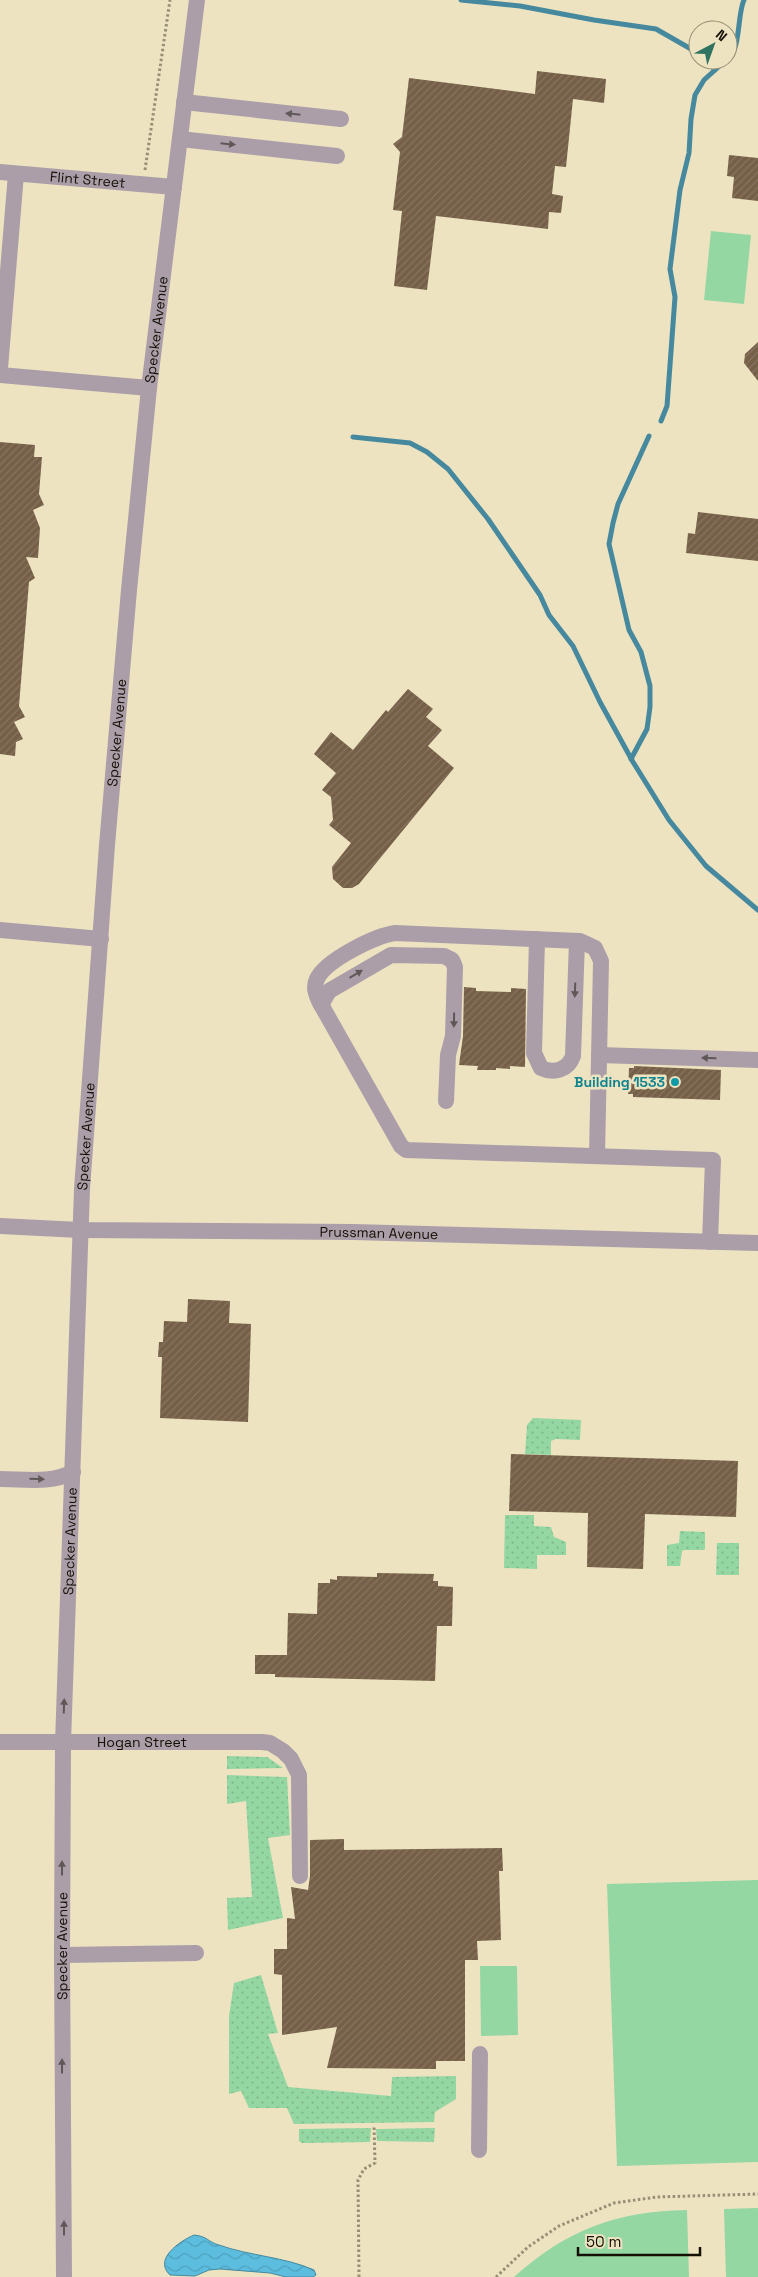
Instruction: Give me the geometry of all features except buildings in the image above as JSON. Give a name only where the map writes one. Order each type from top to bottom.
[{"type":"street","name":"Specker Avenue","points":[[64,2277],[63,1743],[80,1230],[118,705],[148,388],[197,0]]},
{"type":"street","points":[[184,102],[341,119]]},
{"type":"street","points":[[180,139],[337,156]]},
{"type":"street","points":[[0,368],[8,173]]},
{"type":"street","name":"Flint Street","points":[[8,173],[174,187]]},
{"type":"street","points":[[0,375],[148,388]]},
{"type":"street","points":[[0,930],[100,939]]},
{"type":"street","points":[[597,1156],[601,961],[595,948],[577,941],[395,933],[378,937],[331,964],[321,972],[315,986],[320,1005],[401,1146],[406,1150],[713,1160],[710,1242]]},
{"type":"street","points":[[537,939],[534,1053],[541,1068],[551,1071],[564,1068],[573,1056],[577,941]]},
{"type":"street","points":[[320,1005],[329,991],[391,955],[444,956],[452,960],[455,967],[453,1036],[448,1055],[446,1101]]},
{"type":"street","points":[[599,1055],[758,1060]]},
{"type":"street","name":"Prussman Avenue","points":[[0,1226],[80,1230],[352,1232],[758,1243]]},
{"type":"street","points":[[0,1479],[50,1480],[73,1472]]},
{"type":"street","name":"Hogan Street","points":[[0,1742],[270,1743],[283,1751],[297,1767],[299,1775],[300,1876]]},
{"type":"street","points":[[62,1955],[196,1954]]},
{"type":"street","points":[[479,2150],[480,2054]]},
{"type":"path","points":[[135,172],[145,172],[170,0]]},
{"type":"path","points":[[359,2277],[358,2180],[364,2169],[375,2163],[374,2125]]},
{"type":"path","points":[[496,2277],[521,2253],[559,2226],[614,2204],[657,2197],[758,2194]]},
{"type":"green space","points":[[711,231],[751,235],[744,304],[704,300]]},
{"type":"green space","points":[[533,1418],[581,1420],[580,1440],[556,1439],[551,1441],[551,1455],[525,1454],[527,1425]]},
{"type":"green space","points":[[505,1515],[534,1515],[534,1526],[551,1527],[554,1537],[566,1542],[566,1555],[537,1555],[537,1569],[504,1568]]},
{"type":"green space","points":[[680,1531],[705,1532],[705,1549],[684,1550],[682,1551],[680,1566],[667,1566],[667,1545],[679,1543]]},
{"type":"green space","points":[[717,1543],[739,1543],[739,1575],[716,1575]]},
{"type":"green space","points":[[227,1756],[267,1757],[283,1768],[227,1769]]},
{"type":"green space","points":[[227,1775],[287,1777],[290,1835],[268,1838],[283,1918],[228,1930],[227,1898],[252,1897],[246,1801],[227,1804]]},
{"type":"green space","points":[[758,1880],[758,2162],[617,2166],[607,1884]]},
{"type":"green space","points":[[480,1966],[517,1966],[518,2035],[481,2036]]},
{"type":"green space","points":[[261,1975],[278,2033],[268,2034],[288,2087],[391,2096],[392,2077],[456,2076],[456,2099],[435,2112],[434,2122],[294,2124],[287,2108],[249,2108],[241,2091],[229,2094],[229,2016],[234,1983]]},
{"type":"green space","points":[[371,2128],[370,2142],[302,2143],[299,2141],[299,2129]]},
{"type":"green space","points":[[435,2128],[434,2142],[377,2141],[376,2129]]},
{"type":"green space","points":[[758,2208],[758,2277],[726,2277],[724,2209]]},
{"type":"green space","points":[[687,2210],[689,2277],[514,2277],[553,2247],[573,2235],[594,2226],[638,2214]]},
{"type":"water","points":[[194,2235],[231,2249],[303,2266],[314,2270],[316,2275],[313,2277],[286,2277],[270,2273],[220,2269],[209,2270],[195,2276],[170,2275],[166,2269],[166,2257],[176,2246]]},
{"type":"waterway","points":[[461,0],[520,6],[656,29],[688,47]]},
{"type":"waterway","points":[[738,31],[744,0]]},
{"type":"waterway","points":[[661,421],[667,406],[675,297],[670,269],[680,190],[689,153],[691,119],[695,95],[704,80],[715,70]]},
{"type":"waterway","points":[[631,759],[647,729],[650,686],[641,652],[629,630],[609,544],[618,504],[649,436]]},
{"type":"waterway","points":[[353,437],[410,443],[427,452],[448,469],[488,519],[540,595],[549,615],[573,646],[600,702],[633,762],[669,820],[706,866],[758,910]]},
{"type":"place","name":"Building 1533","points":[[675,1082]]}]
